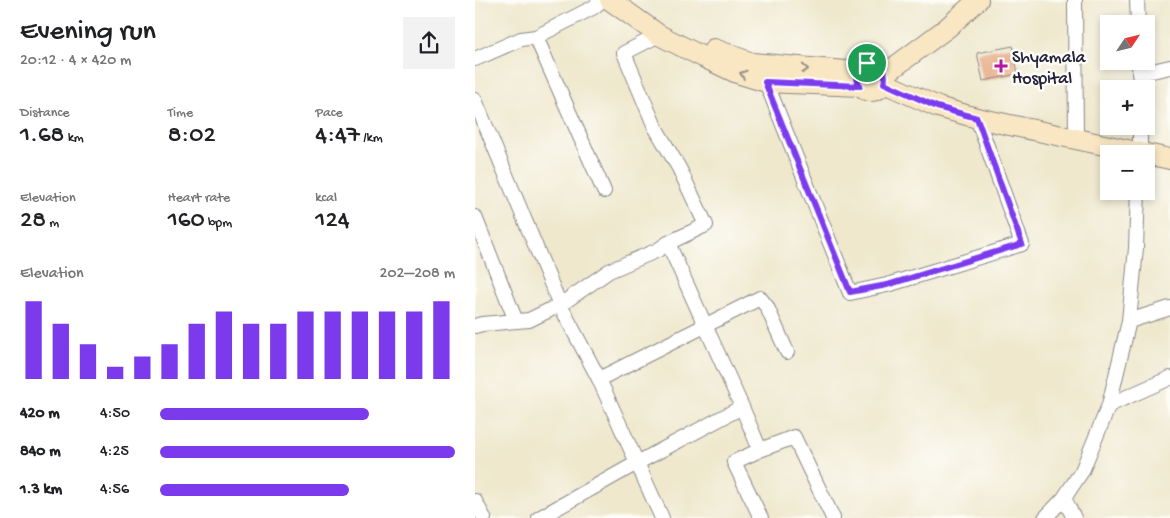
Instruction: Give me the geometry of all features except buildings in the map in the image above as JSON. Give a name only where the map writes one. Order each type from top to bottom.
[{"type":"main road","points":[[610,0],[659,35],[703,58],[737,73],[765,82],[858,79]]},
{"type":"main road","points":[[634,0],[678,32],[712,48],[752,63],[858,79]]},
{"type":"main road","points":[[882,74],[946,15],[969,3]]},
{"type":"main road","points":[[858,79],[859,68],[871,62],[882,74],[937,107],[977,118],[1103,145]]},
{"type":"main road","points":[[1155,156],[1170,159]]},
{"type":"street","points":[[475,59],[521,39],[536,37],[602,0]]},
{"type":"street","points":[[1075,0],[1076,139]]},
{"type":"street","points":[[1137,0],[1138,15]]},
{"type":"street","points":[[475,326],[529,320],[560,305],[609,271],[658,250],[668,242],[706,225],[679,168],[655,126],[625,53],[659,35]]},
{"type":"street","points":[[536,37],[604,191]]},
{"type":"street","points":[[1139,75],[1170,68]]},
{"type":"street","points":[[765,82],[850,292],[887,285],[1022,244],[977,118]]},
{"type":"street","points":[[475,100],[560,305],[599,379],[662,518]]},
{"type":"street","points":[[1045,518],[1064,498],[1082,471],[1109,405],[1129,320],[1138,200]]},
{"type":"street","points":[[475,217],[516,321]]},
{"type":"street","points":[[668,242],[743,407],[760,450]]},
{"type":"street","points":[[599,379],[760,298],[767,307],[787,352]]},
{"type":"street","points":[[1129,320],[1170,308]]},
{"type":"street","points":[[1109,405],[1170,378]]},
{"type":"street","points":[[539,518],[743,407]]},
{"type":"street","points":[[761,518],[734,462],[794,437],[833,518]]},
{"type":"street","points":[[1064,498],[1074,518]]},
{"type":"street","points":[[475,501],[484,518]]},
{"type":"place","name":"Shyamala Hospital","points":[[1001,66]]},
{"type":"route","points":[[867,63],[876,63],[880,66],[885,74],[884,83],[937,107],[977,118],[1022,244],[887,285],[850,292],[765,82],[860,86],[857,82],[857,72],[862,65],[867,63]]}]
